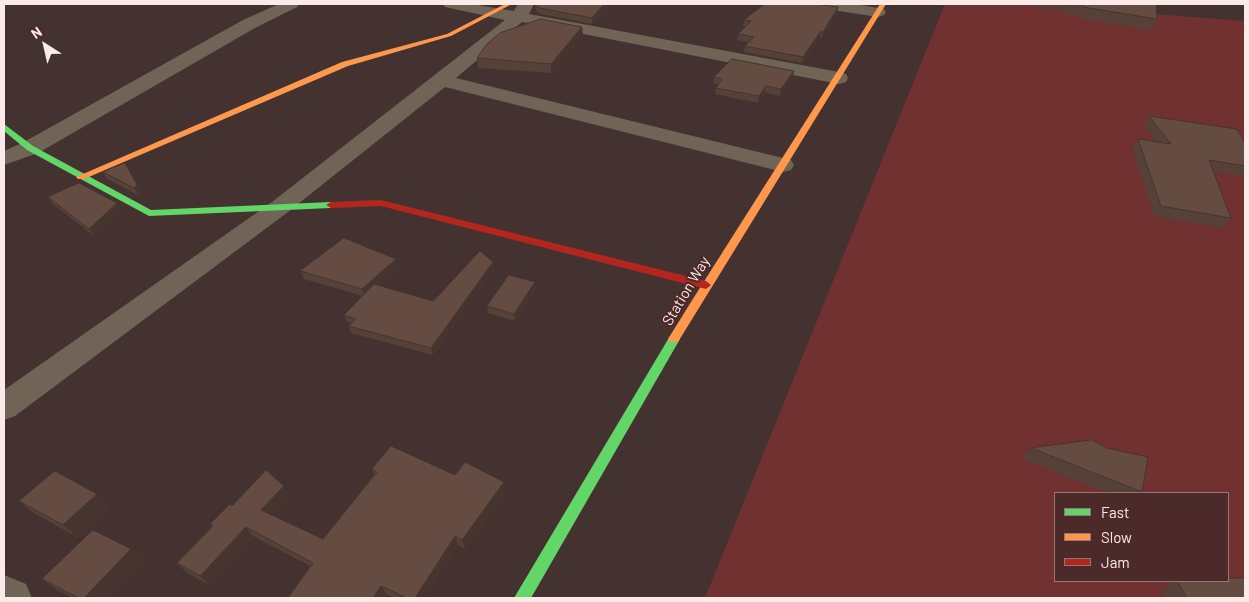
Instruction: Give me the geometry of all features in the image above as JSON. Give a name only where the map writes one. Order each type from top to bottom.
[{"type":"street","points":[[4,158],[30,148],[249,24],[291,4]]},
{"type":"street","points":[[451,4],[491,14]]},
{"type":"street","points":[[826,4],[880,8]]},
{"type":"street","points":[[80,177],[345,64],[449,35],[491,14],[518,8],[839,78]]},
{"type":"street","points":[[4,407],[280,207],[442,80],[518,8]]},
{"type":"street","name":"Station Way","points":[[522,598],[706,285],[839,78],[880,8]]},
{"type":"street","points":[[442,80],[783,165]]},
{"type":"street","points":[[4,127],[30,148],[149,213],[381,203],[706,285]]},
{"type":"street","points":[[4,594],[12,598]]},
{"type":"shaded area","points":[[945,4],[1021,4],[1245,21],[1245,598],[705,598]]},
{"type":"building","points":[[604,4],[592,18],[540,8],[535,5]]},
{"type":"building","points":[[765,4],[815,4],[838,7],[823,32],[821,31],[803,57],[745,46],[754,37],[738,34],[751,21],[744,20]]},
{"type":"building","points":[[1077,4],[1156,4],[1157,19],[1083,7],[1083,5]]},
{"type":"building","points":[[541,19],[582,27],[551,64],[477,58],[487,44],[500,33]]},
{"type":"building","points":[[732,59],[794,71],[781,89],[766,86],[759,96],[716,88],[722,79],[714,77]]},
{"type":"building","points":[[1149,116],[1237,129],[1245,143],[1245,166],[1209,160],[1231,218],[1161,206],[1138,139],[1171,144]]},
{"type":"building","points":[[125,163],[137,185],[134,188],[103,172]]},
{"type":"building","points":[[79,183],[117,203],[89,229],[48,197]]},
{"type":"building","points":[[344,238],[396,259],[362,289],[300,271]]},
{"type":"building","points":[[480,251],[493,262],[431,348],[348,326],[356,319],[344,315],[374,284],[433,301]]},
{"type":"building","points":[[509,275],[535,282],[514,314],[487,306]]},
{"type":"building","points":[[1092,440],[1107,448],[1148,457],[1142,492],[1031,448]]},
{"type":"building","points":[[391,446],[455,475],[465,462],[504,482],[462,540],[455,536],[415,598],[407,598],[381,586],[373,598],[288,598],[313,563],[246,527],[200,576],[177,563],[213,526],[210,524],[230,504],[232,506],[266,470],[284,486],[261,510],[323,539],[377,472],[372,469]]},
{"type":"building","points":[[55,471],[97,494],[63,525],[19,501]]},
{"type":"building","points":[[93,530],[131,549],[84,598],[79,598],[42,579]]},
{"type":"building","points":[[1229,578],[1245,578],[1245,598],[1187,598],[1178,582],[1229,582]]},
{"type":"traffic: fast","points":[[4,127],[30,148],[149,213],[331,205]]},
{"type":"traffic: fast","points":[[522,598],[674,339]]},
{"type":"traffic: slow","points":[[81,177],[345,64],[449,35],[509,4]]},
{"type":"traffic: slow","points":[[674,339],[883,4]]},
{"type":"traffic: jam","points":[[331,205],[381,203],[706,285]]}]
